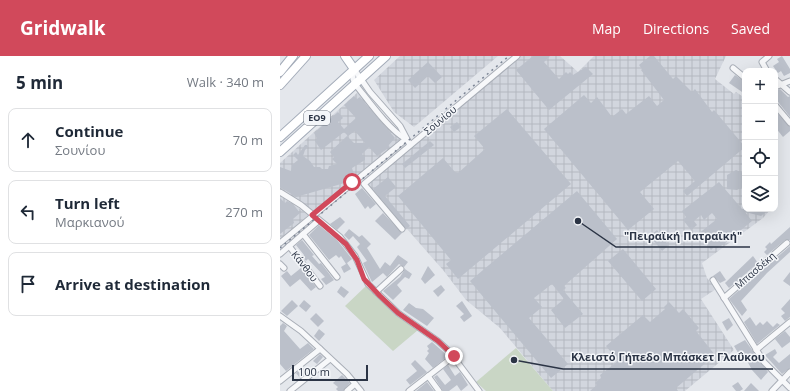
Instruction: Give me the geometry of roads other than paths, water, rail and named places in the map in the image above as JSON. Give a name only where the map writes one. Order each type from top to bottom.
[{"type":"main road","points":[[280,72],[293,56]]},
{"type":"main road","points":[[280,85],[306,56]]},
{"type":"main road","points":[[345,56],[354,69]]},
{"type":"main road","name":"ΕΟ9","points":[[280,136],[369,56]]},
{"type":"main road","name":"ΕΟ9","points":[[280,152],[386,56]]},
{"type":"street","name":"Σουνίου","points":[[402,229],[364,184],[516,56]]},
{"type":"street","points":[[765,68],[762,62],[769,56]]},
{"type":"street","points":[[733,68],[742,76]]},
{"type":"street","points":[[354,69],[400,126],[410,145]]},
{"type":"street","points":[[354,69],[352,74],[355,84],[399,135],[406,139]]},
{"type":"street","points":[[778,86],[790,81]]},
{"type":"street","points":[[778,82],[790,92]]},
{"type":"street","points":[[778,109],[790,123]]},
{"type":"street","points":[[383,117],[388,113]]},
{"type":"street","points":[[280,243],[312,215],[406,139]]},
{"type":"street","points":[[280,192],[297,202],[318,221],[340,237],[352,252],[364,279],[398,313],[438,341],[454,356],[479,391]]},
{"type":"street","points":[[280,254],[318,221]]},
{"type":"street","points":[[303,234],[337,278]]},
{"type":"street","name":"Μπασδέκη","points":[[724,298],[787,243]]},
{"type":"street","name":"Κάνθου","points":[[289,246],[320,286]]},
{"type":"street","points":[[376,292],[401,269]]},
{"type":"street","points":[[713,280],[766,366],[790,388]]},
{"type":"street","points":[[280,316],[296,326],[347,374],[361,391]]},
{"type":"street","points":[[756,350],[790,322]]},
{"type":"street","points":[[280,381],[320,349]]},
{"type":"street","points":[[409,391],[454,356]]},
{"type":"street","points":[[290,391],[330,359]]},
{"type":"street","points":[[772,391],[790,372]]},
{"type":"street","points":[[428,376],[439,391]]},
{"type":"street","points":[[347,391],[355,384]]},
{"type":"railway","points":[[280,248],[509,56]]},
{"type":"place","name":"\"Πειραϊκή Πατραϊκή\"","points":[[578,221]]},
{"type":"place","name":"Κλειστό Γήπεδο Μπάσκετ Γλαΰκου","points":[[514,360]]}]
